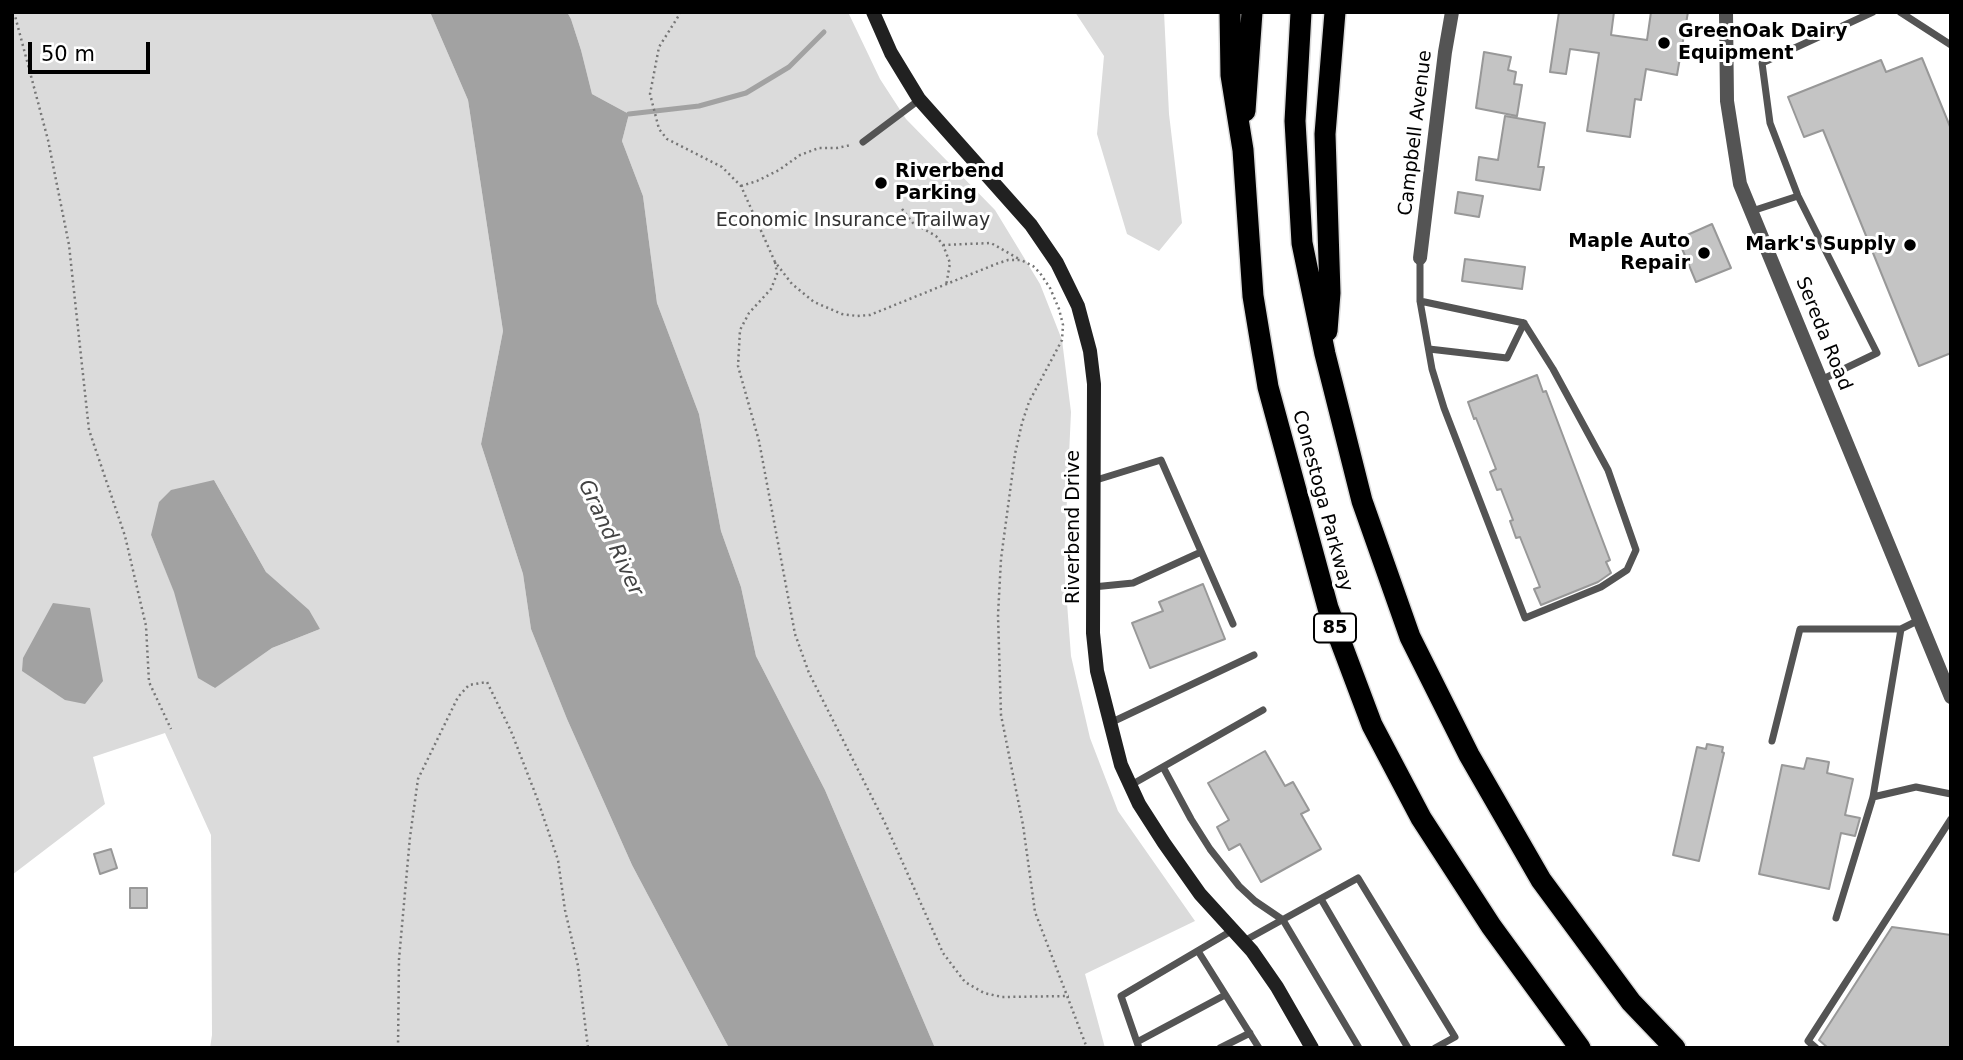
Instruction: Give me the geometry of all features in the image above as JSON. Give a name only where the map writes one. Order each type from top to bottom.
[{"type":"highway","name":"Conestoga Parkway","points":[[1230,12],[1231,75],[1243,150],[1253,296],[1268,387],[1328,608],[1372,725],[1421,818],[1491,926],[1580,1048]]},
{"type":"highway","name":"Conestoga Parkway","points":[[1243,150],[1252,12]]},
{"type":"highway","name":"Conestoga Parkway","points":[[1301,12],[1295,121],[1302,243],[1325,354],[1362,502],[1410,637],[1469,755],[1541,880],[1631,1002],[1675,1048]]},
{"type":"highway","name":"Conestoga Parkway","points":[[1325,354],[1330,293],[1325,134],[1335,12]]},
{"type":"street","name":"Riverbend Drive","points":[[873,12],[891,53],[919,99],[1031,225],[1057,263],[1070,289],[1091,362],[1095,415],[1093,634],[1097,671],[1121,765],[1139,804],[1164,843],[1200,894],[1243,942],[1277,987],[1311,1048]]},
{"type":"street","name":"Campbell Avenue","points":[[1420,258],[1452,12]]},
{"type":"street","name":"Sereda Road","points":[[1726,12],[1727,101],[1740,184],[1951,696]]},
{"type":"lane","points":[[1821,380],[1877,353],[1798,196],[1770,123],[1762,63],[1873,12]]},
{"type":"lane","points":[[1900,12],[1951,45]]},
{"type":"lane","points":[[863,142],[919,99]]},
{"type":"lane","points":[[1752,211],[1798,196]]},
{"type":"lane","points":[[1420,258],[1420,301],[1433,369],[1444,408],[1525,618],[1601,587],[1627,570],[1636,550],[1608,470],[1553,369],[1524,323],[1420,301]]},
{"type":"lane","points":[[1429,349],[1507,358],[1524,323]]},
{"type":"lane","points":[[1093,482],[1161,460],[1233,624]]},
{"type":"lane","points":[[1093,587],[1133,583],[1201,552]]},
{"type":"lane","points":[[1772,741],[1801,629],[1902,629],[1919,620]]},
{"type":"lane","points":[[1836,918],[1873,797],[1902,629]]},
{"type":"lane","points":[[1110,723],[1254,655]]},
{"type":"lane","points":[[1130,785],[1263,710]]},
{"type":"lane","points":[[1163,767],[1210,849],[1239,886],[1283,920],[1359,1048]]},
{"type":"lane","points":[[1873,797],[1916,787],[1951,794]]},
{"type":"lane","points":[[1816,1048],[1808,1041],[1951,819]]},
{"type":"lane","points":[[1243,942],[1358,878],[1455,1037],[1435,1048]]},
{"type":"lane","points":[[1321,899],[1408,1048]]},
{"type":"lane","points":[[1225,995],[1138,1045],[1122,996],[1233,930]]},
{"type":"lane","points":[[1198,951],[1259,1048]]},
{"type":"lane","points":[[1220,1048],[1250,1033]]},
{"type":"path","points":[[14,12],[48,140],[69,245],[89,430],[125,536],[146,626],[149,682],[171,729]]},
{"type":"path","points":[[681,12],[659,47],[650,94],[659,129],[667,139],[722,167],[741,186],[775,262],[792,284],[814,302],[842,314],[870,315],[996,264],[1021,260]]},
{"type":"path","points":[[741,186],[757,181],[800,155],[819,148],[837,148],[863,142]]},
{"type":"path","points":[[902,209],[913,223],[936,236],[943,245],[950,263],[946,286]]},
{"type":"path","points":[[943,245],[991,243],[1040,272],[1059,309],[1062,340],[1029,402],[1015,454],[1001,559],[998,615],[1001,715],[1023,825],[1035,912],[1087,1048]]},
{"type":"path","points":[[775,262],[777,274],[771,289],[749,313],[740,330],[738,366],[759,441],[795,634],[809,673],[885,823],[943,953],[965,982],[984,993],[1002,997],[1069,996]]},
{"type":"path","points":[[398,1048],[399,959],[418,779],[457,697],[469,685],[488,682],[511,731],[558,860],[565,910],[578,966],[588,1048]]},
{"type":"green space","points":[[12,12],[430,12],[468,100],[503,331],[481,444],[523,574],[531,629],[567,719],[632,865],[729,1048],[210,1048],[211,835],[165,733],[93,757],[105,804],[12,875]],"holes":[[[214,480],[266,572],[320,629],[272,648],[214,688],[151,535]]]},
{"type":"green space","name":"Economic Insurance Trailway","points":[[567,12],[848,12],[880,79],[906,119],[995,210],[1040,284],[1062,340],[1071,412],[1064,563],[1071,656],[1090,738],[1118,811],[1195,921],[1085,974],[1105,1048],[935,1048],[825,790],[756,656],[741,587],[721,531],[699,414],[657,303],[643,196],[622,141],[629,114],[592,94],[581,50]]},
{"type":"green space","points":[[1075,12],[1164,12],[1169,114],[1182,223],[1159,251],[1127,234],[1097,134],[1104,56]]},
{"type":"water","name":"Grand River","points":[[430,12],[567,12],[581,50],[592,94],[629,114],[622,141],[643,196],[657,303],[699,414],[721,531],[741,587],[756,656],[825,790],[935,1048],[729,1048],[632,865],[567,719],[531,629],[523,574],[481,444],[503,331],[468,100]]},
{"type":"water","points":[[214,480],[266,572],[309,610],[320,629],[272,648],[215,688],[198,678],[174,592],[151,535],[159,502],[171,490]]},
{"type":"water","points":[[53,603],[90,608],[103,681],[85,704],[65,700],[22,671],[23,658]]},
{"type":"building","points":[[1559,12],[1614,12],[1611,35],[1647,40],[1651,12],[1688,12],[1677,75],[1646,69],[1641,100],[1635,99],[1630,137],[1587,131],[1599,53],[1570,49],[1566,74],[1550,72]]},
{"type":"building","points":[[1484,52],[1511,57],[1508,70],[1516,72],[1514,84],[1522,85],[1517,116],[1476,108]]},
{"type":"building","name":"Mark's Supply","points":[[1922,58],[1951,129],[1951,353],[1919,366],[1823,130],[1804,137],[1788,97],[1881,60],[1886,72]]},
{"type":"building","points":[[1505,116],[1545,123],[1538,167],[1544,167],[1540,190],[1476,180],[1479,157],[1498,160]]},
{"type":"building","points":[[1458,192],[1483,196],[1479,217],[1455,213]]},
{"type":"building","name":"Maple Auto Repair","points":[[1712,224],[1731,268],[1696,282],[1678,239]]},
{"type":"building","points":[[1465,259],[1525,267],[1522,289],[1462,281]]},
{"type":"building","points":[[1537,375],[1543,392],[1546,391],[1610,560],[1606,562],[1611,573],[1598,582],[1541,605],[1534,589],[1540,587],[1520,537],[1516,538],[1510,521],[1513,520],[1501,489],[1497,490],[1490,472],[1496,469],[1468,402]]},
{"type":"building","points":[[1203,584],[1225,639],[1150,668],[1132,623],[1163,611],[1159,602]]},
{"type":"building","points":[[1707,744],[1723,747],[1724,753],[1699,861],[1673,855],[1697,747],[1706,749]]},
{"type":"building","points":[[1265,751],[1285,786],[1293,782],[1309,810],[1301,814],[1321,849],[1261,882],[1240,844],[1229,850],[1217,827],[1229,820],[1208,783]]},
{"type":"building","points":[[1807,758],[1829,762],[1827,773],[1853,779],[1845,815],[1860,818],[1855,836],[1841,833],[1829,889],[1759,874],[1782,765],[1804,769]]},
{"type":"building","points":[[111,849],[117,868],[100,874],[94,854]]},
{"type":"building","points":[[130,888],[147,888],[147,908],[130,908]]},
{"type":"building","points":[[1892,927],[1951,935],[1951,1048],[1828,1048],[1819,1040]]},
{"type":"waterway","points":[[629,114],[699,106],[746,93],[789,67],[824,32]]},
{"type":"place","name":"GreenOak Dairy Equipment","points":[[1664,43]]},
{"type":"place","name":"Riverbend Parking","points":[[881,183]]},
{"type":"place","name":"Mark's Supply","points":[[1910,245]]},
{"type":"place","name":"Maple Auto Repair","points":[[1704,253]]}]
